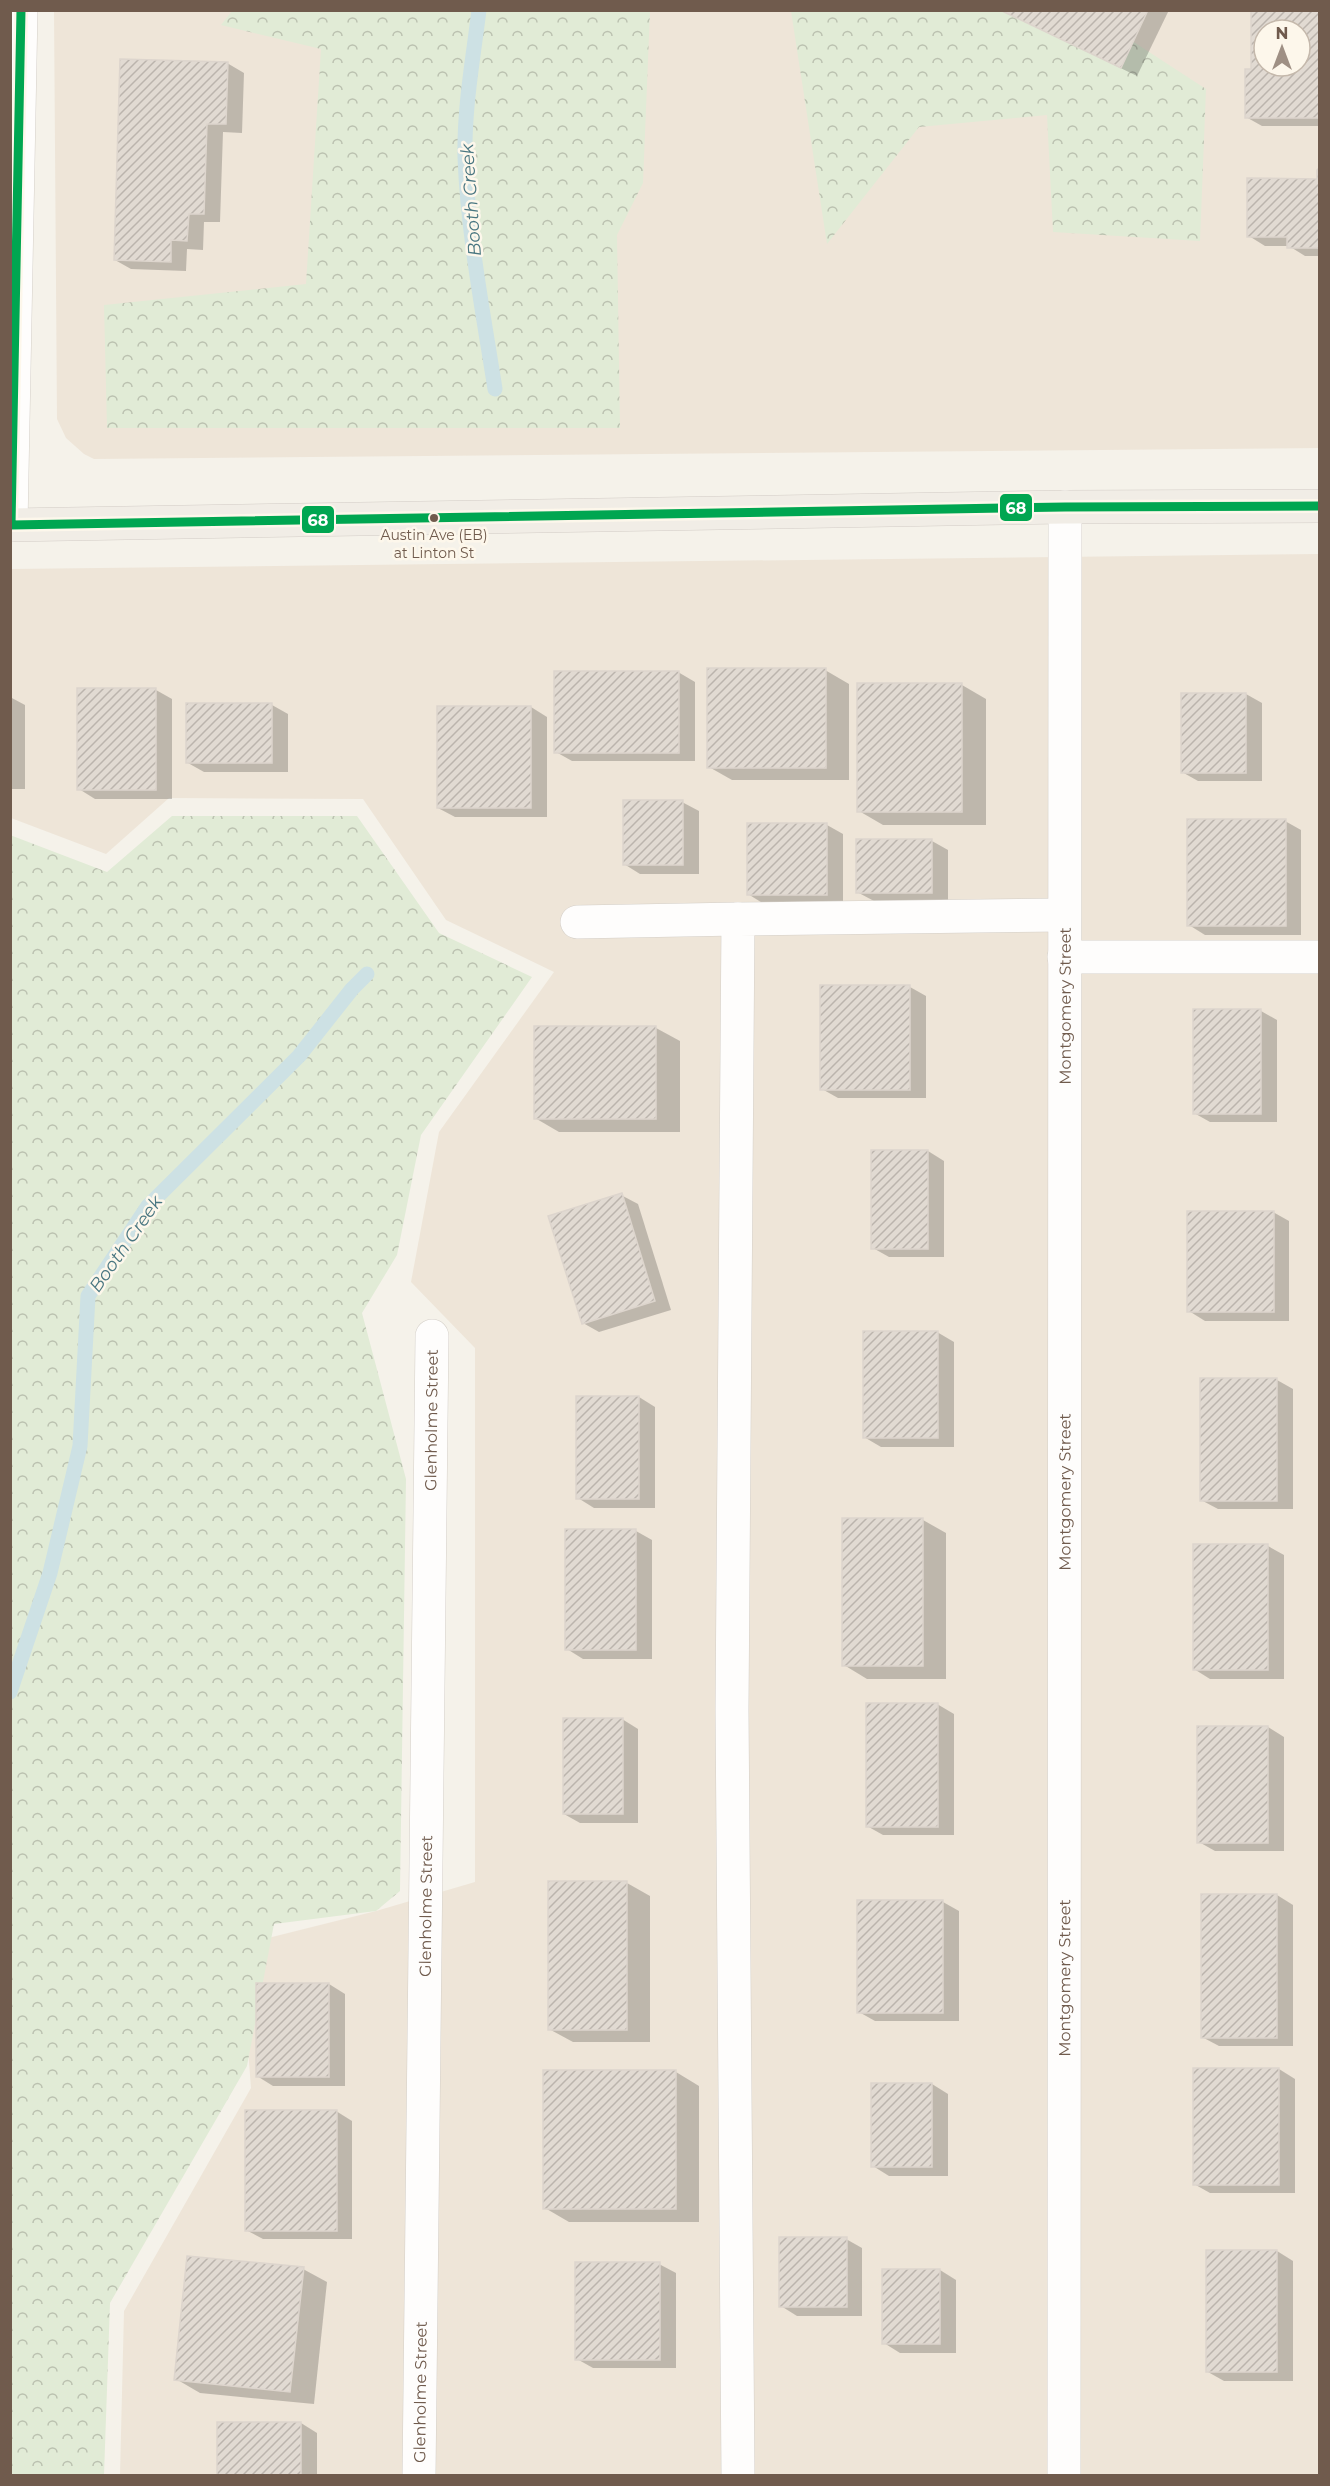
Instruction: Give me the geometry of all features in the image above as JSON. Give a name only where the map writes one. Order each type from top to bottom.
[{"type":"main road","points":[[10,525],[1065,507],[1320,506]]},
{"type":"street","points":[[10,525],[21,10]]},
{"type":"street","name":"Montgomery Street","points":[[1064,2475],[1065,507]]},
{"type":"street","points":[[577,922],[1063,915]]},
{"type":"street","points":[[738,919],[732,1698],[738,2475]]},
{"type":"street","points":[[1064,957],[1320,957]]},
{"type":"street","name":"Glenholme Street","points":[[418,2475],[432,1336]]},
{"type":"shaded area","points":[[54,11],[1319,11],[1319,448],[94,459],[84,454],[66,438],[57,419]]},
{"type":"shaded area","points":[[1319,554],[1319,2475],[120,2475],[124,2311],[251,2088],[240,1945],[376,1911],[475,1882],[475,1348],[411,1282],[439,1132],[554,972],[446,920],[363,799],[169,798],[106,854],[11,818],[10,569]]},
{"type":"green space","points":[[232,11],[650,11],[643,183],[617,235],[620,428],[107,428],[104,305],[306,284],[321,49],[221,25]]},
{"type":"green space","points":[[791,11],[1086,11],[1206,89],[1200,241],[1053,232],[1047,115],[919,127],[827,244]]},
{"type":"green space","points":[[172,816],[357,816],[439,933],[532,977],[421,1135],[397,1255],[362,1313],[406,1479],[400,1891],[376,1911],[274,1924],[247,2066],[110,2303],[104,2475],[11,2475],[10,835],[107,872]]},
{"type":"building","points":[[1000,10],[1148,10],[1121,68]]},
{"type":"building","points":[[1251,10],[1320,10],[1320,118],[1245,118],[1245,69],[1251,69]]},
{"type":"building","points":[[120,59],[228,62],[226,124],[207,124],[204,214],[189,214],[187,241],[171,240],[171,262],[114,260]]},
{"type":"building","points":[[1320,167],[1320,248],[1287,248],[1287,237],[1247,237],[1247,178],[1317,179],[1317,170]]},
{"type":"building","points":[[707,668],[826,668],[826,768],[707,768]]},
{"type":"building","points":[[554,671],[679,671],[679,753],[554,753]]},
{"type":"building","points":[[857,683],[962,683],[962,812],[857,812]]},
{"type":"building","points":[[77,688],[156,688],[156,790],[77,790]]},
{"type":"building","points":[[1181,693],[1246,693],[1246,773],[1181,773]]},
{"type":"building","points":[[186,703],[272,703],[272,763],[186,763]]},
{"type":"building","points":[[437,706],[531,706],[531,808],[437,808]]},
{"type":"building","points":[[623,800],[683,800],[683,865],[623,865]]},
{"type":"building","points":[[1187,819],[1286,819],[1286,926],[1187,926]]},
{"type":"building","points":[[747,823],[827,823],[827,895],[747,895]]},
{"type":"building","points":[[856,839],[932,839],[932,893],[856,893]]},
{"type":"building","points":[[820,985],[910,985],[910,1090],[820,1090]]},
{"type":"building","points":[[1193,1009],[1261,1009],[1261,1114],[1193,1114]]},
{"type":"building","points":[[534,1026],[656,1026],[656,1119],[534,1119]]},
{"type":"building","points":[[871,1150],[928,1150],[928,1249],[871,1249]]},
{"type":"building","points":[[622,1193],[655,1301],[582,1324],[548,1216]]},
{"type":"building","points":[[1187,1211],[1274,1211],[1274,1312],[1187,1312]]},
{"type":"building","points":[[863,1331],[938,1331],[938,1438],[863,1438]]},
{"type":"building","points":[[1200,1378],[1277,1378],[1277,1501],[1200,1501]]},
{"type":"building","points":[[576,1396],[639,1396],[639,1499],[576,1499]]},
{"type":"building","points":[[842,1518],[923,1518],[923,1666],[842,1666]]},
{"type":"building","points":[[565,1529],[636,1529],[636,1650],[565,1650]]},
{"type":"building","points":[[1193,1544],[1268,1544],[1268,1670],[1193,1670]]},
{"type":"building","points":[[866,1703],[938,1703],[938,1827],[866,1827]]},
{"type":"building","points":[[563,1718],[623,1718],[623,1814],[563,1814]]},
{"type":"building","points":[[1197,1726],[1268,1726],[1268,1843],[1197,1843]]},
{"type":"building","points":[[548,1881],[627,1881],[627,2030],[548,2030]]},
{"type":"building","points":[[1201,1894],[1277,1894],[1277,2038],[1201,2038]]},
{"type":"building","points":[[857,1900],[943,1900],[943,2013],[857,2013]]},
{"type":"building","points":[[256,1983],[329,1983],[329,2077],[256,2077]]},
{"type":"building","points":[[1193,2068],[1279,2068],[1279,2185],[1193,2185]]},
{"type":"building","points":[[543,2070],[676,2070],[676,2209],[543,2209]]},
{"type":"building","points":[[871,2083],[932,2083],[932,2167],[871,2167]]},
{"type":"building","points":[[245,2110],[337,2110],[337,2231],[245,2231]]},
{"type":"building","points":[[779,2237],[847,2237],[847,2307],[779,2307]]},
{"type":"building","points":[[1206,2250],[1277,2250],[1277,2372],[1206,2372]]},
{"type":"building","points":[[187,2256],[304,2267],[290,2392],[174,2380]]},
{"type":"building","points":[[575,2262],[660,2262],[660,2360],[575,2360]]},
{"type":"building","points":[[882,2269],[940,2269],[940,2344],[882,2344]]},
{"type":"building","points":[[217,2422],[301,2422],[301,2476],[217,2476]]},
{"type":"waterway","name":"Booth Creek","points":[[479,10],[467,102],[465,157],[473,244],[495,389]]},
{"type":"waterway","name":"Booth Creek","points":[[10,1692],[50,1573],[80,1446],[88,1296],[148,1206],[299,1056],[352,989],[367,974]]},
{"type":"transit line","name":"68","points":[[21,10],[11,525],[1065,507],[1320,506]]},
{"type":"place","name":"Austin Ave (EB) at Linton St","points":[[434,518]]}]
